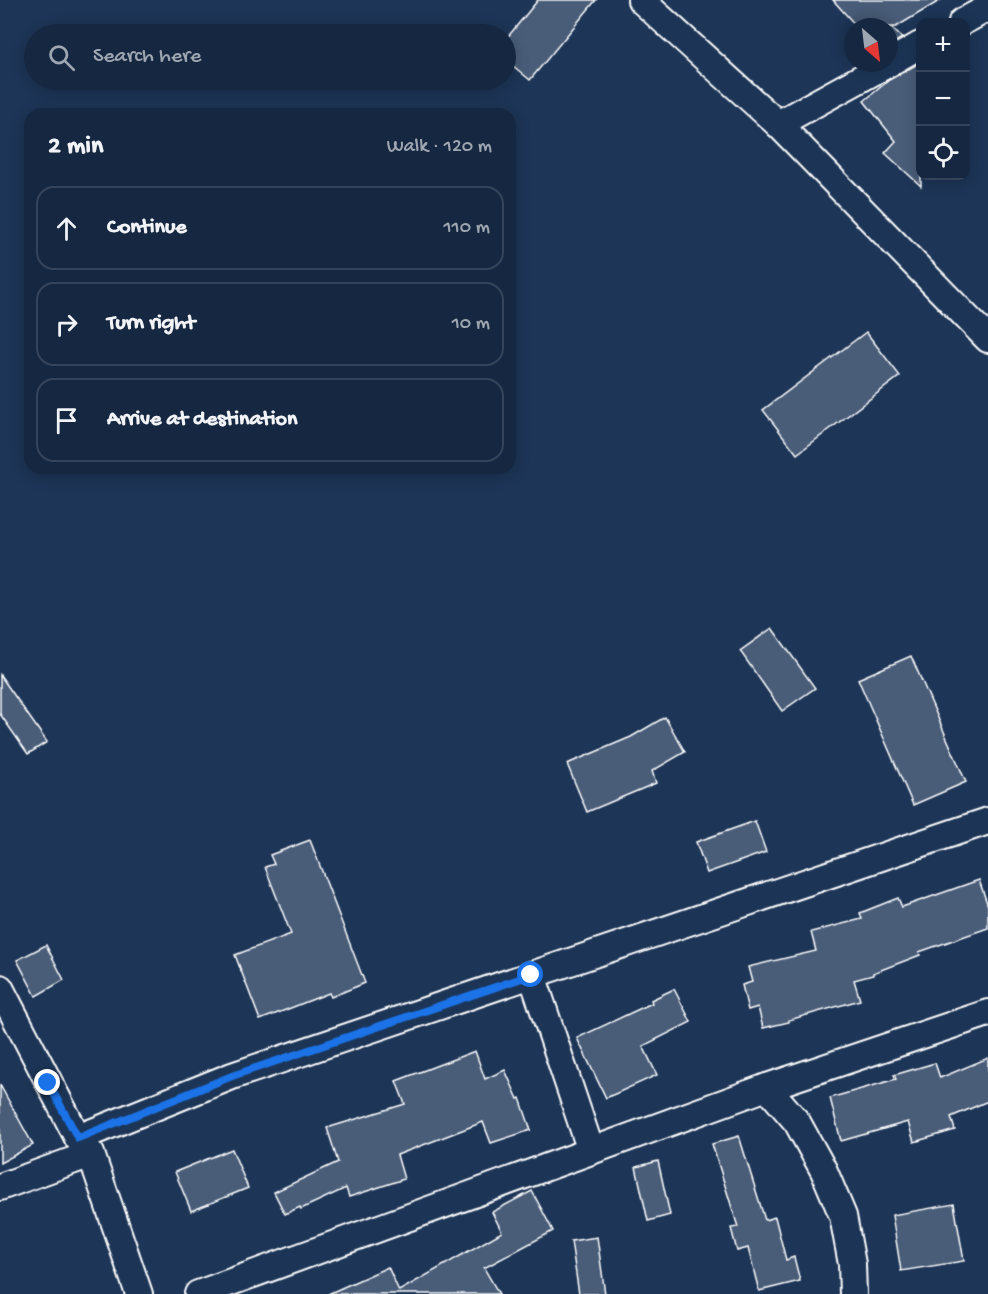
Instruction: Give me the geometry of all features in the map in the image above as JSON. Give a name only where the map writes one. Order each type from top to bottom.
[{"type":"street","points":[[641,0],[778,124],[988,339]]},
{"type":"street","points":[[969,18],[988,8]]},
{"type":"street","points":[[898,58],[916,48]]},
{"type":"street","points":[[778,124],[873,72]]},
{"type":"street","points":[[0,1187],[232,1076],[988,820]]},
{"type":"street","points":[[531,975],[591,1151]]},
{"type":"street","points":[[0,988],[85,1146],[139,1294]]},
{"type":"street","points":[[198,1294],[767,1087],[988,1013]]},
{"type":"street","points":[[767,1087],[797,1122],[824,1172],[843,1216],[852,1264],[853,1294]]},
{"type":"building","points":[[538,0],[596,0],[530,80],[516,68],[516,27]]},
{"type":"building","points":[[833,0],[941,0],[898,26],[898,18],[849,18]]},
{"type":"building","points":[[916,65],[916,180],[921,180],[921,186],[885,153],[896,141],[864,101],[889,80]]},
{"type":"building","points":[[866,332],[900,376],[797,454],[763,410]]},
{"type":"building","points":[[772,628],[815,688],[782,711],[740,651]]},
{"type":"building","points":[[911,656],[966,782],[913,805],[858,679]]},
{"type":"building","points":[[0,675],[47,742],[28,754],[0,714]]},
{"type":"building","points":[[665,717],[685,752],[652,771],[656,783],[587,812],[567,764],[631,737]]},
{"type":"building","points":[[755,821],[766,852],[707,873],[696,842]]},
{"type":"building","points":[[310,840],[365,983],[331,997],[329,993],[260,1020],[235,955],[291,934],[265,867],[274,864],[270,855]]},
{"type":"building","points":[[979,880],[988,906],[988,928],[919,952],[920,955],[873,973],[873,975],[854,980],[860,1000],[763,1028],[758,1007],[748,1010],[742,985],[752,982],[748,967],[816,951],[811,932],[862,919],[860,913],[898,898],[902,907]]},
{"type":"building","points":[[46,945],[64,980],[36,996],[17,960]]},
{"type":"building","points":[[674,989],[691,1022],[643,1046],[657,1075],[606,1098],[577,1038],[652,1003],[651,1000]]},
{"type":"building","points":[[475,1051],[485,1079],[505,1070],[518,1099],[520,1098],[531,1130],[491,1143],[483,1122],[397,1155],[404,1179],[349,1197],[346,1188],[285,1214],[274,1192],[338,1162],[327,1128],[405,1104],[396,1081]]},
{"type":"building","points":[[988,1058],[988,1101],[951,1117],[955,1130],[914,1142],[908,1122],[841,1141],[830,1098],[896,1079],[894,1075],[935,1063],[940,1078]]},
{"type":"building","points":[[0,1085],[33,1145],[0,1163]]},
{"type":"building","points":[[739,1136],[765,1220],[775,1217],[786,1260],[794,1257],[800,1281],[759,1291],[748,1248],[737,1251],[731,1228],[738,1227],[712,1144]]},
{"type":"building","points":[[232,1149],[248,1188],[191,1211],[175,1172]]},
{"type":"building","points":[[658,1161],[670,1215],[648,1221],[636,1167]]},
{"type":"building","points":[[532,1191],[553,1231],[484,1268],[499,1294],[328,1294],[388,1267],[399,1291],[502,1232],[492,1212]]},
{"type":"building","points":[[954,1204],[964,1261],[901,1271],[892,1215]]},
{"type":"building","points":[[597,1237],[605,1294],[579,1294],[571,1241]]},
{"type":"route","points":[[48,1083],[78,1138],[232,1076],[531,975]]}]
